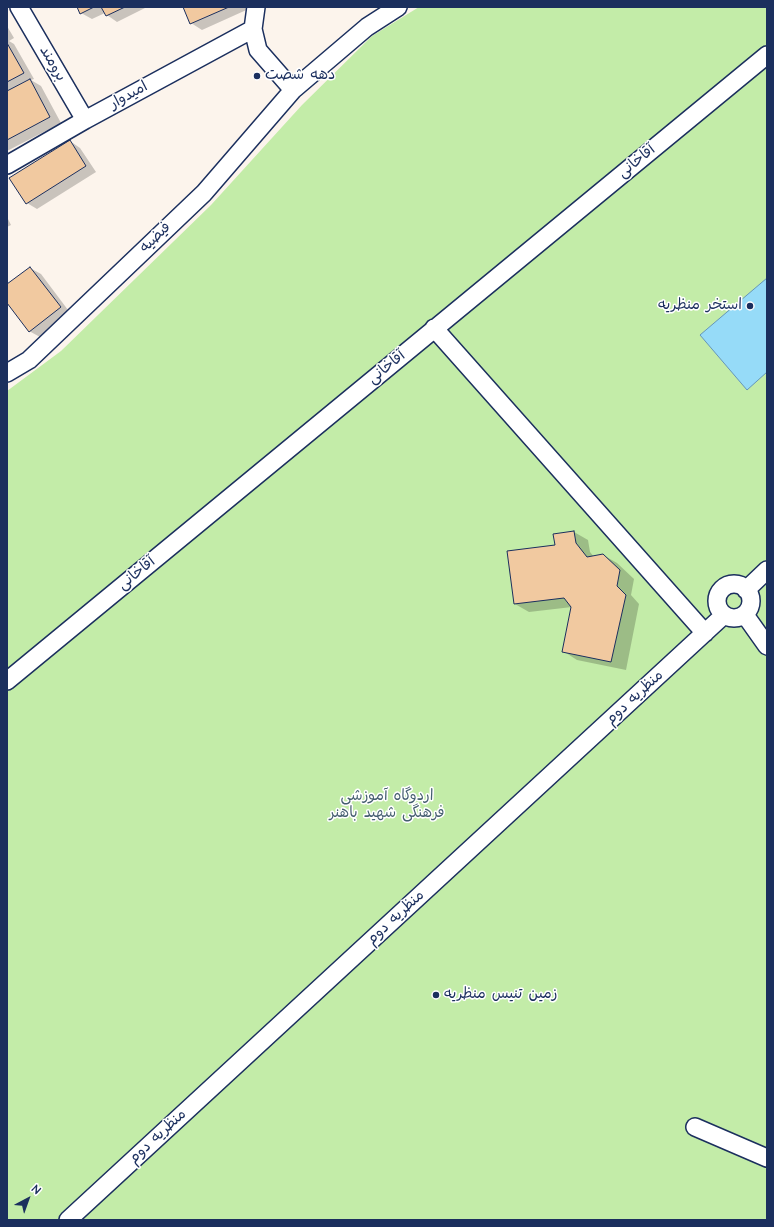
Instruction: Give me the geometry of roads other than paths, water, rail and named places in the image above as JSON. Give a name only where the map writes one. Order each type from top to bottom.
[{"type":"street","name":"برومند","points":[[19,7],[85,120]]},
{"type":"street","points":[[256,7],[257,10],[252,29],[258,50],[290,86],[363,22],[375,7]]},
{"type":"street","points":[[363,22],[398,7]]},
{"type":"street","name":"امیدوار","points":[[7,165],[85,120],[252,29]]},
{"type":"street","name":"آقاخانی","points":[[7,681],[767,55]]},
{"type":"street","name":"فیضیه","points":[[7,374],[28,360],[204,193],[290,86]]},
{"type":"street","points":[[434,328],[705,633]]},
{"type":"street","points":[[746,590],[767,570]]},
{"type":"street","points":[[730,584],[735,584],[746,590],[750,595],[749,609],[744,614],[738,618],[731,618],[724,615],[719,610],[717,603],[720,591],[730,584]]},
{"type":"street","points":[[744,614],[767,646]]},
{"type":"street","name":"منظریه دوم","points":[[68,1220],[724,615]]},
{"type":"street","points":[[695,1127],[767,1158]]},
{"type":"water","name":"استخر منظریه","points":[[767,278],[767,372],[747,390],[700,335]]},
{"type":"place","name":"دهه شصت","points":[[257,76]]},
{"type":"place","name":"استخر منظریه","points":[[750,306]]},
{"type":"place","name":"زمین تنیس منظریه","points":[[436,995]]},
{"type":"park label","name":"اردوگاه آموزشی فرهنگی شهید باهنر","points":[[387,806]]}]
